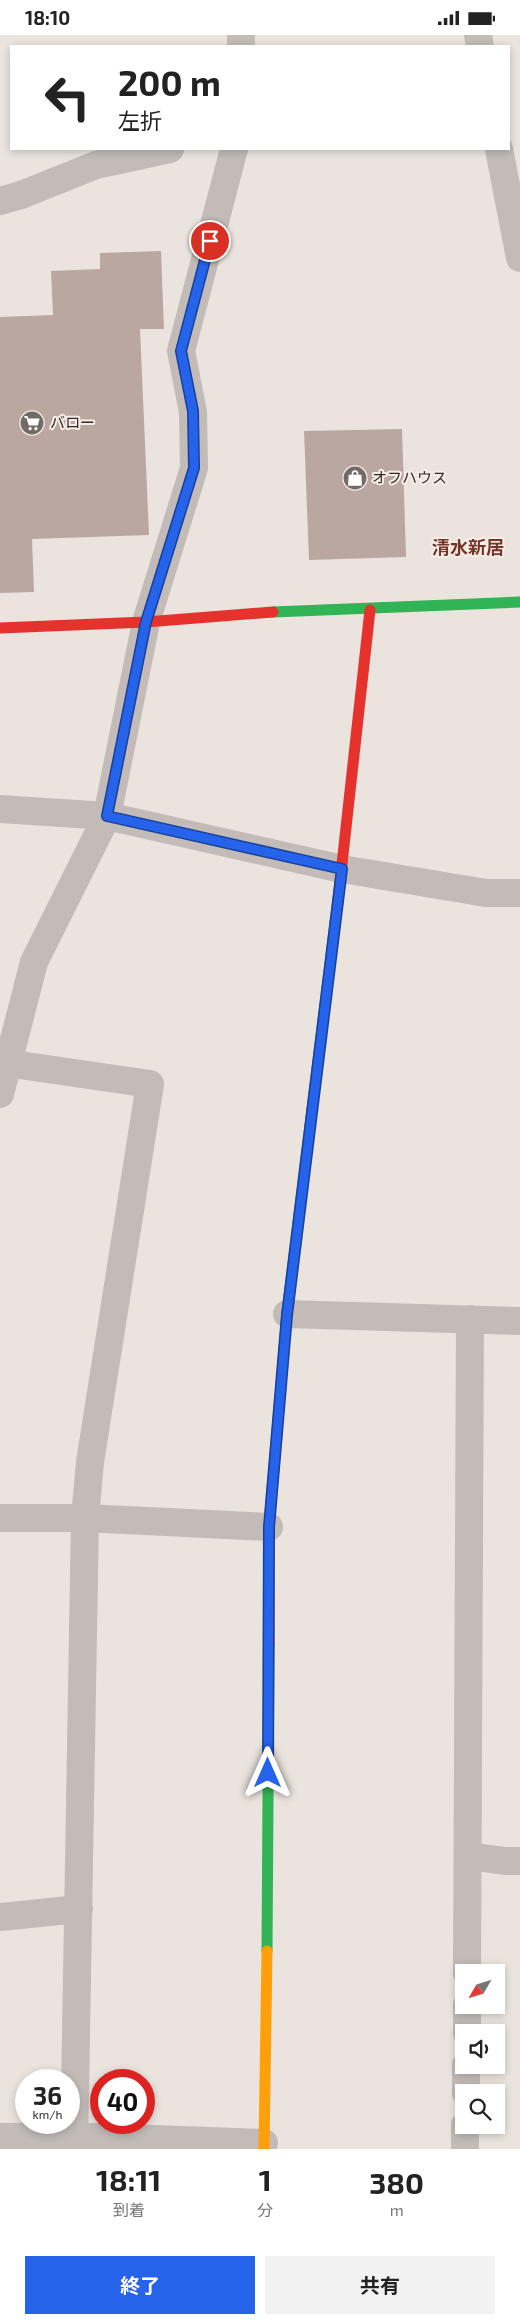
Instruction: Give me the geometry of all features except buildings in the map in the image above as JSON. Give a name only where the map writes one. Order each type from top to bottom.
[{"type":"street","points":[[0,201],[21,195],[96,165],[165,150]]},
{"type":"street","points":[[0,1093],[6,1063],[34,961],[107,816],[146,622],[194,468],[193,411],[181,351],[234,150]]},
{"type":"street","points":[[499,150],[520,259]]},
{"type":"street","points":[[0,628],[146,622],[274,612],[370,610],[520,602]]},
{"type":"street","points":[[0,2137],[74,2143],[264,2146],[267,2049],[269,1527],[287,1315],[342,869],[370,610]]},
{"type":"street","points":[[0,809],[107,816],[342,869],[486,893],[520,893]]},
{"type":"street","points":[[6,1063],[150,1084],[90,1462],[85,1518],[74,2143]]},
{"type":"street","points":[[287,1315],[520,1321]]},
{"type":"street","points":[[467,1964],[470,1319]]},
{"type":"street","points":[[0,1518],[85,1518],[269,1527]]},
{"type":"street","points":[[469,1856],[520,1861]]},
{"type":"street","points":[[0,1917],[79,1909]]},
{"type":"street","points":[[465,2149],[466,2134]]},
{"type":"traffic: fast","points":[[273,612],[520,602]]},
{"type":"traffic: fast","points":[[287,1313],[339,891]]},
{"type":"traffic: fast","points":[[267,1951],[269,1645]]},
{"type":"traffic: slow","points":[[264,2149],[267,1951]]},
{"type":"traffic: jam","points":[[339,891],[370,610]]},
{"type":"traffic: jam","points":[[0,628],[146,622],[273,612]]},
{"type":"traffic: jam","points":[[269,1645],[269,1527],[287,1313]]},
{"type":"place","name":"バロー","points":[[32,423]]},
{"type":"place","name":"オフハウス","points":[[355,478]]},
{"type":"district","name":"清水新居","points":[[468,548]]},
{"type":"route","points":[[210,241],[181,351],[193,411],[194,468],[146,622],[107,816],[342,869],[287,1315],[269,1527],[268,1773]]}]
